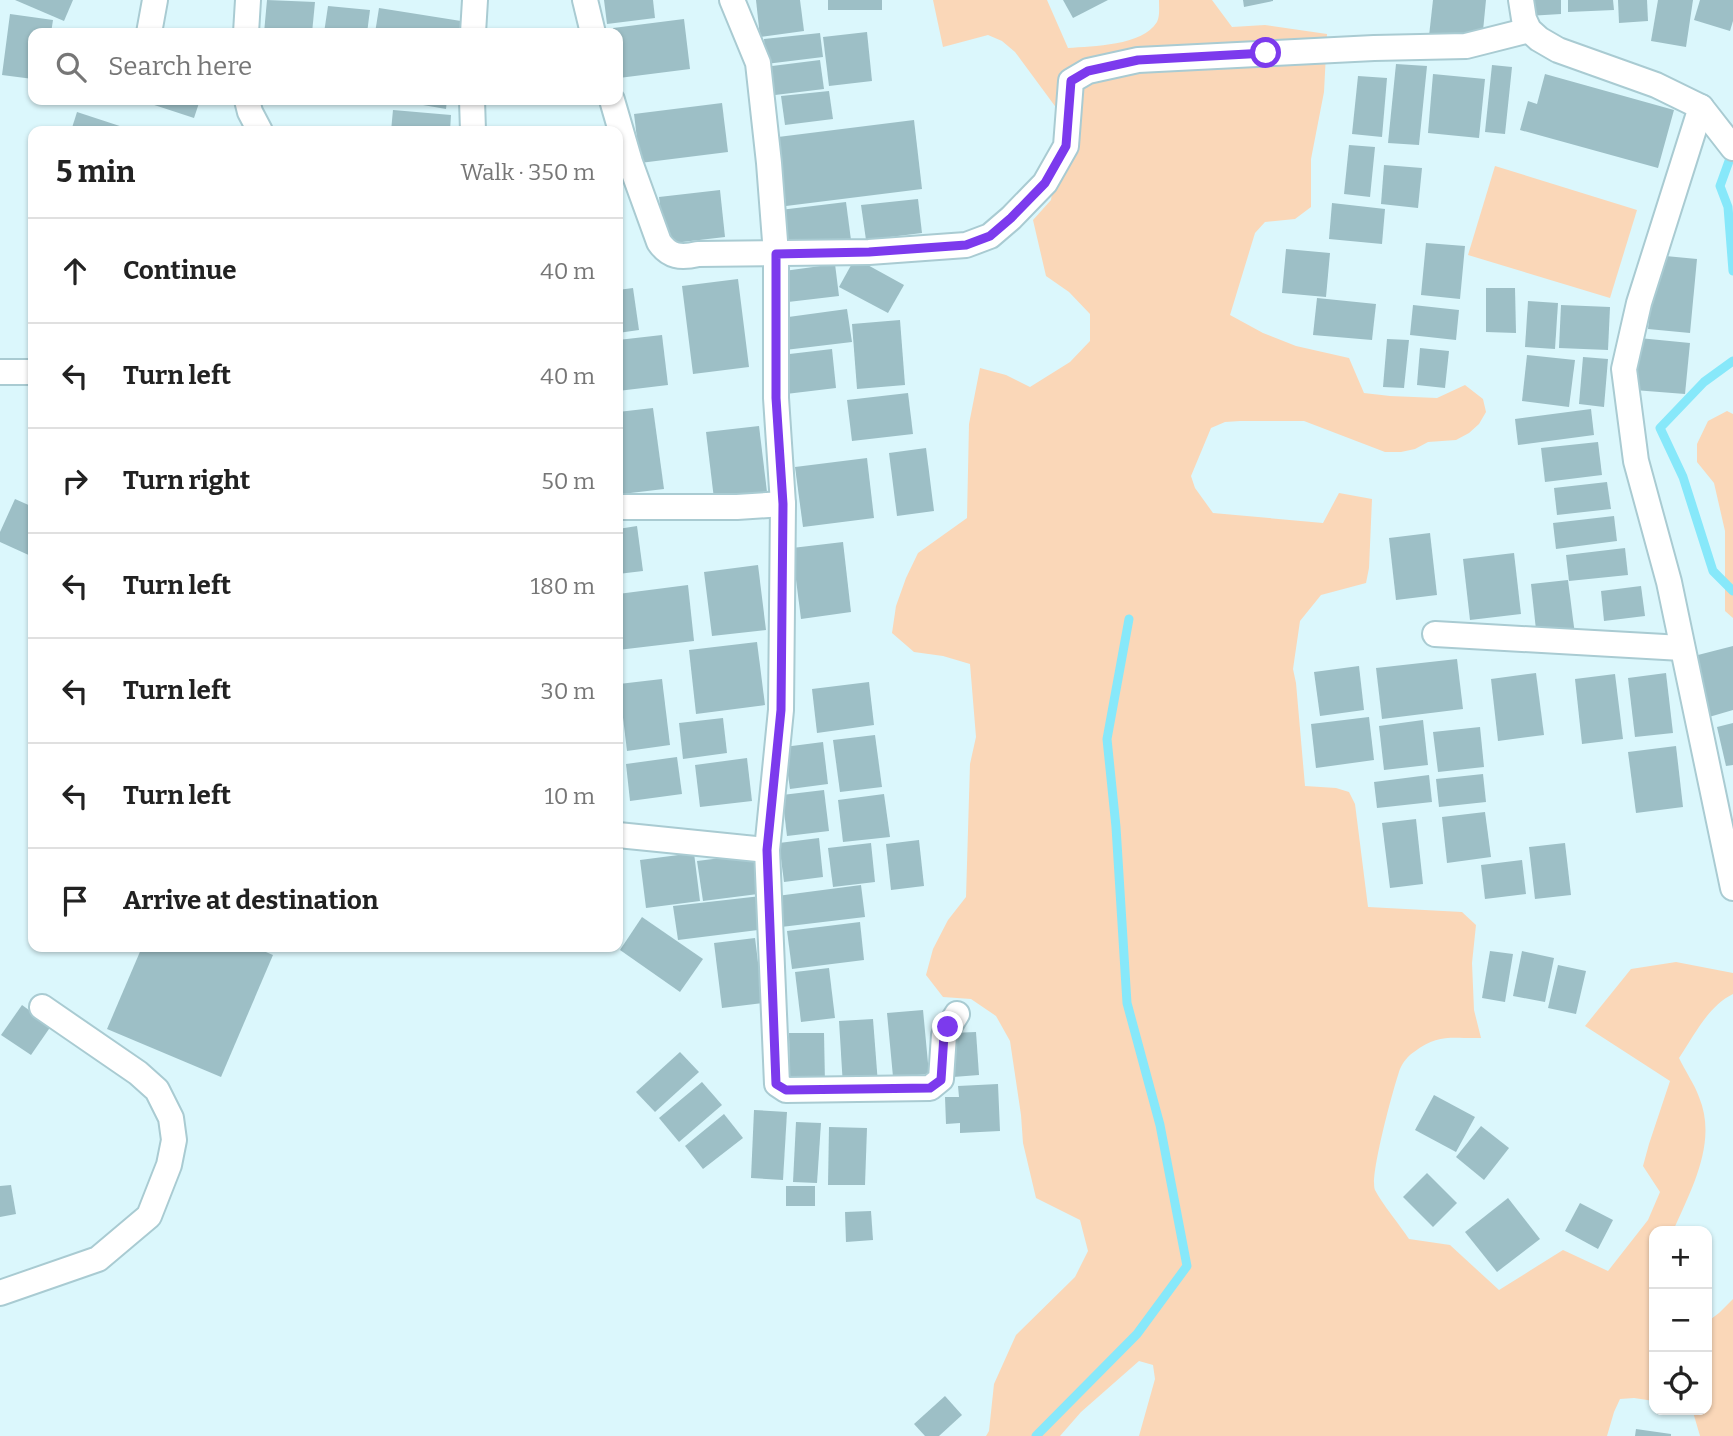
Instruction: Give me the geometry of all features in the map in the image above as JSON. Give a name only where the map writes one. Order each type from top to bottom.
[{"type":"street","points":[[150,28],[155,0]]},
{"type":"street","points":[[246,28],[248,0]]},
{"type":"street","points":[[473,28],[475,0]]},
{"type":"street","points":[[585,0],[592,28]]},
{"type":"street","points":[[732,0],[758,63],[776,254],[776,398],[783,504],[781,710],[767,850],[776,1084],[786,1090],[930,1088],[941,1080],[944,1035],[957,1014]]},
{"type":"street","points":[[1521,0],[1528,30],[1539,40],[1558,50],[1656,85],[1701,107],[1729,142]]},
{"type":"street","points":[[623,138],[659,242],[668,252],[682,257],[698,254],[869,252],[966,245],[990,236],[1045,183],[1066,146],[1071,81],[1088,71],[1138,60],[1466,46],[1528,30]]},
{"type":"street","points":[[248,105],[257,126]]},
{"type":"street","points":[[472,105],[473,126]]},
{"type":"street","points":[[613,105],[620,126]]},
{"type":"street","points":[[1701,107],[1639,303],[1624,369],[1636,461],[1670,582],[1733,888]]},
{"type":"street","points":[[0,372],[28,372]]},
{"type":"street","points":[[623,507],[737,507],[783,504]]},
{"type":"street","points":[[1435,634],[1682,648]]},
{"type":"street","points":[[623,836],[767,850]]},
{"type":"street","points":[[0,1293],[98,1259],[149,1216],[169,1165],[174,1140],[171,1118],[157,1090],[138,1073],[43,1007]]},
{"type":"shaded area","points":[[933,0],[1047,0],[1068,48],[1116,43],[1140,36],[1157,22],[1159,0],[1212,0],[1232,27],[1265,25],[1327,34],[1324,92],[1311,159],[1311,207],[1295,219],[1265,222],[1255,233],[1230,315],[1263,333],[1296,346],[1349,358],[1364,393],[1437,398],[1465,385],[1483,399],[1486,412],[1479,424],[1456,440],[1428,442],[1401,452],[1385,452],[1304,421],[1225,422],[1211,428],[1191,476],[1195,488],[1213,513],[1323,523],[1339,493],[1372,499],[1366,583],[1321,595],[1300,621],[1293,669],[1305,786],[1336,788],[1349,792],[1355,804],[1368,907],[1462,912],[1476,925],[1472,963],[1474,1010],[1481,1038],[1439,1039],[1408,1057],[1401,1066],[1379,1150],[1375,1190],[1409,1239],[1450,1245],[1499,1290],[1563,1250],[1608,1271],[1648,1220],[1660,1192],[1643,1166],[1670,1081],[1585,1026],[1631,969],[1676,962],[1733,973],[1733,994],[1709,1014],[1679,1058],[1695,1087],[1704,1114],[1704,1148],[1700,1166],[1675,1226],[1649,1226],[1649,1400],[1620,1399],[1607,1436],[1139,1436],[1155,1379],[1153,1365],[1139,1361],[1081,1412],[1060,1436],[986,1436],[989,1431],[994,1384],[1016,1335],[1075,1277],[1088,1251],[1080,1220],[1036,1198],[1023,1143],[1010,1041],[996,1016],[971,999],[943,997],[926,975],[933,949],[948,920],[966,897],[970,764],[976,737],[970,664],[943,656],[914,652],[892,633],[896,606],[918,553],[967,518],[969,424],[980,368],[1006,375],[1030,387],[1070,362],[1090,341],[1090,314],[1069,292],[1046,276],[1033,220],[1051,200],[1063,117],[1015,52],[1002,41],[988,35],[943,47]]},
{"type":"shaded area","points":[[1495,166],[1637,210],[1610,298],[1468,255]]},
{"type":"shaded area","points":[[1727,411],[1733,414],[1733,618],[1725,611],[1725,531],[1714,483],[1697,462],[1697,444],[1708,421]]},
{"type":"shaded area","points":[[1733,1299],[1733,1436],[1700,1436],[1694,1415],[1712,1415],[1712,1318]]},
{"type":"building","points":[[15,0],[73,0],[64,21]]},
{"type":"building","points":[[267,0],[315,2],[312,28],[264,28]]},
{"type":"building","points":[[604,0],[653,0],[655,18],[607,24]]},
{"type":"building","points":[[756,0],[800,0],[804,31],[760,37]]},
{"type":"building","points":[[828,0],[882,0],[882,10],[828,10]]},
{"type":"building","points":[[1063,0],[1108,0],[1073,18]]},
{"type":"building","points":[[1243,0],[1273,0],[1273,1],[1244,7]]},
{"type":"building","points":[[1433,0],[1486,0],[1482,41],[1429,36]]},
{"type":"building","points":[[1527,0],[1561,0],[1561,14],[1528,16]]},
{"type":"building","points":[[1568,0],[1613,0],[1614,10],[1568,12]]},
{"type":"building","points":[[1618,0],[1647,0],[1648,21],[1619,23]]},
{"type":"building","points":[[1658,0],[1693,0],[1686,47],[1651,41]]},
{"type":"building","points":[[1700,0],[1733,0],[1730,31],[1694,20]]},
{"type":"building","points":[[328,6],[370,10],[368,28],[325,28]]},
{"type":"building","points":[[379,8],[461,21],[460,28],[376,28]]},
{"type":"building","points":[[10,14],[53,20],[52,28],[28,28],[28,78],[2,75]]},
{"type":"building","points":[[684,19],[690,69],[623,77],[623,28],[613,28]]},
{"type":"building","points":[[867,32],[872,81],[829,86],[823,37]]},
{"type":"building","points":[[820,33],[823,57],[766,64],[764,39]]},
{"type":"building","points":[[820,60],[824,89],[767,96],[764,67]]},
{"type":"building","points":[[1396,64],[1427,66],[1419,145],[1388,143]]},
{"type":"building","points":[[1492,65],[1512,67],[1505,134],[1485,132]]},
{"type":"building","points":[[1433,74],[1485,79],[1479,138],[1428,133]]},
{"type":"building","points":[[1545,74],[1674,110],[1658,168],[1520,130],[1528,101],[1537,104]]},
{"type":"building","points":[[1358,76],[1387,78],[1382,137],[1352,134]]},
{"type":"building","points":[[829,91],[833,119],[785,125],[781,96]]},
{"type":"building","points":[[722,103],[728,152],[640,163],[634,114]]},
{"type":"building","points":[[154,105],[198,105],[194,118]]},
{"type":"building","points":[[423,105],[446,105],[446,109]]},
{"type":"building","points":[[393,110],[451,115],[450,126],[391,126]]},
{"type":"building","points":[[77,112],[120,126],[73,126]]},
{"type":"building","points":[[914,120],[922,189],[786,206],[778,137]]},
{"type":"building","points":[[1349,145],[1375,147],[1370,197],[1344,194]]},
{"type":"building","points":[[1384,165],[1422,168],[1418,208],[1381,204]]},
{"type":"building","points":[[720,190],[725,237],[665,244],[659,197]]},
{"type":"building","points":[[918,199],[922,233],[866,240],[861,205]]},
{"type":"building","points":[[846,202],[851,240],[785,248],[780,210]]},
{"type":"building","points":[[1332,203],[1385,209],[1382,244],[1329,239]]},
{"type":"building","points":[[1426,243],[1465,246],[1460,299],[1421,295]]},
{"type":"building","points":[[1286,249],[1330,253],[1326,297],[1282,293]]},
{"type":"building","points":[[1655,255],[1697,259],[1690,333],[1648,329]]},
{"type":"building","points":[[855,258],[904,285],[888,313],[839,287]]},
{"type":"building","points":[[835,264],[839,296],[788,302],[784,271]]},
{"type":"building","points":[[738,279],[749,367],[693,374],[682,286]]},
{"type":"building","points":[[633,288],[639,330],[623,332],[623,289]]},
{"type":"building","points":[[1486,288],[1515,288],[1516,333],[1486,332]]},
{"type":"building","points":[[1317,298],[1376,304],[1372,340],[1313,335]]},
{"type":"building","points":[[1528,301],[1558,303],[1555,349],[1525,347]]},
{"type":"building","points":[[1413,305],[1459,310],[1456,340],[1410,335]]},
{"type":"building","points":[[1561,305],[1610,307],[1608,350],[1559,348]]},
{"type":"building","points":[[847,309],[852,342],[785,350],[781,318]]},
{"type":"building","points":[[900,320],[905,385],[857,389],[852,324]]},
{"type":"building","points":[[662,335],[668,385],[623,390],[623,339]]},
{"type":"building","points":[[1639,338],[1690,343],[1685,394],[1634,390]]},
{"type":"building","points":[[1387,339],[1409,340],[1404,388],[1383,387]]},
{"type":"building","points":[[1420,348],[1449,351],[1445,388],[1417,385]]},
{"type":"building","points":[[832,349],[836,388],[786,394],[781,355]]},
{"type":"building","points":[[1527,355],[1575,360],[1569,407],[1522,401]]},
{"type":"building","points":[[1583,357],[1608,359],[1604,407],[1579,404]]},
{"type":"building","points":[[908,393],[913,434],[852,441],[847,400]]},
{"type":"building","points":[[653,408],[664,489],[623,494],[623,411]]},
{"type":"building","points":[[1591,409],[1594,435],[1518,445],[1515,419]]},
{"type":"building","points":[[759,426],[767,492],[714,499],[706,432]]},
{"type":"building","points":[[1598,442],[1602,475],[1545,482],[1541,448]]},
{"type":"building","points":[[926,448],[934,511],[897,516],[889,453]]},
{"type":"building","points":[[867,458],[874,518],[803,527],[795,467]]},
{"type":"building","points":[[1607,482],[1611,509],[1557,515],[1554,488]]},
{"type":"building","points":[[15,499],[28,505],[28,555],[0,542],[0,532]]},
{"type":"building","points":[[1614,516],[1617,541],[1556,549],[1553,523]]},
{"type":"building","points":[[637,526],[643,571],[623,573],[623,528]]},
{"type":"building","points":[[1430,533],[1437,595],[1396,600],[1389,538]]},
{"type":"building","points":[[843,542],[851,612],[801,619],[792,548]]},
{"type":"building","points":[[1625,548],[1628,575],[1569,581],[1566,555]]},
{"type":"building","points":[[1514,553],[1521,614],[1470,620],[1463,559]]},
{"type":"building","points":[[758,565],[766,630],[712,636],[704,572]]},
{"type":"building","points":[[1568,580],[1575,635],[1537,639],[1531,584]]},
{"type":"building","points":[[688,585],[694,641],[623,649],[623,593]]},
{"type":"building","points":[[1641,586],[1645,616],[1604,621],[1601,591]]},
{"type":"building","points":[[757,642],[765,705],[696,714],[689,650]]},
{"type":"building","points":[[1733,646],[1733,710],[1709,717],[1694,656]]},
{"type":"building","points":[[1457,659],[1463,709],[1382,719],[1376,668]]},
{"type":"building","points":[[1359,666],[1364,710],[1320,716],[1314,672]]},
{"type":"building","points":[[1536,673],[1544,735],[1498,741],[1491,679]]},
{"type":"building","points":[[1666,673],[1673,733],[1635,737],[1628,678]]},
{"type":"building","points":[[1615,674],[1623,739],[1582,744],[1575,679]]},
{"type":"building","points":[[662,679],[670,745],[627,751],[623,684]]},
{"type":"building","points":[[869,682],[874,725],[817,733],[812,689]]},
{"type":"building","points":[[1369,717],[1374,760],[1316,768],[1311,724]]},
{"type":"building","points":[[723,718],[727,753],[683,759],[679,723]]},
{"type":"building","points":[[1423,720],[1428,765],[1384,770],[1379,726]]},
{"type":"building","points":[[1733,723],[1733,765],[1726,766],[1717,727]]},
{"type":"building","points":[[1480,727],[1484,767],[1438,772],[1433,732]]},
{"type":"building","points":[[875,735],[882,787],[840,792],[833,740]]},
{"type":"building","points":[[823,742],[828,784],[790,789],[784,747]]},
{"type":"building","points":[[1676,746],[1683,807],[1636,813],[1628,752]]},
{"type":"building","points":[[677,757],[682,794],[630,801],[626,764]]},
{"type":"building","points":[[747,758],[752,801],[700,807],[695,765]]},
{"type":"building","points":[[1483,774],[1486,802],[1439,807],[1436,779]]},
{"type":"building","points":[[1429,775],[1432,802],[1377,808],[1374,782]]},
{"type":"building","points":[[824,790],[829,831],[787,836],[782,795]]},
{"type":"building","points":[[884,794],[890,837],[843,842],[838,800]]},
{"type":"building","points":[[1485,812],[1491,857],[1447,863],[1442,817]]},
{"type":"building","points":[[1416,819],[1423,884],[1390,888],[1382,823]]},
{"type":"building","points":[[819,838],[823,877],[784,882],[779,843]]},
{"type":"building","points":[[919,840],[924,886],[891,890],[886,844]]},
{"type":"building","points":[[871,843],[875,882],[833,887],[828,848]]},
{"type":"building","points":[[1565,843],[1571,895],[1535,899],[1529,847]]},
{"type":"building","points":[[694,853],[700,901],[646,908],[640,860]]},
{"type":"building","points":[[753,854],[758,894],[703,901],[697,861]]},
{"type":"building","points":[[1522,860],[1526,894],[1485,899],[1481,865]]},
{"type":"building","points":[[861,885],[865,917],[781,927],[777,896]]},
{"type":"building","points":[[761,896],[765,929],[678,940],[673,906]]},
{"type":"building","points":[[642,917],[703,959],[680,992],[623,952],[623,946]]},
{"type":"building","points":[[860,922],[864,960],[792,969],[787,931]]},
{"type":"building","points":[[755,938],[763,1003],[722,1008],[714,943]]},
{"type":"building","points":[[1490,951],[1513,954],[1505,1002],[1482,998]]},
{"type":"building","points":[[1522,951],[1554,958],[1545,1002],[1513,996]]},
{"type":"building","points":[[140,952],[266,952],[273,955],[221,1077],[107,1029]]},
{"type":"building","points":[[1558,965],[1586,971],[1576,1014],[1548,1008]]},
{"type":"building","points":[[829,968],[835,1018],[801,1022],[795,972]]},
{"type":"building","points":[[22,1005],[51,1026],[31,1055],[1,1035]]},
{"type":"building","points":[[923,1010],[929,1074],[893,1077],[887,1013]]},
{"type":"building","points":[[873,1019],[878,1084],[843,1086],[839,1021]]},
{"type":"building","points":[[976,1032],[979,1075],[953,1077],[951,1033]]},
{"type":"building","points":[[789,1033],[824,1033],[825,1083],[790,1083]]},
{"type":"building","points":[[680,1052],[699,1072],[655,1112],[636,1092]]},
{"type":"building","points":[[702,1082],[722,1105],[679,1142],[659,1118]]},
{"type":"building","points":[[998,1084],[1000,1131],[960,1133],[960,1123],[946,1124],[945,1097],[959,1097],[958,1086]]},
{"type":"building","points":[[1434,1095],[1475,1117],[1456,1152],[1415,1130]]},
{"type":"building","points":[[754,1110],[787,1112],[783,1180],[751,1178]]},
{"type":"building","points":[[724,1114],[743,1138],[703,1169],[685,1146]]},
{"type":"building","points":[[796,1122],[821,1123],[817,1183],[793,1182]]},
{"type":"building","points":[[1481,1126],[1509,1148],[1484,1180],[1456,1157]]},
{"type":"building","points":[[829,1127],[867,1128],[865,1185],[828,1185]]},
{"type":"building","points":[[1427,1173],[1457,1203],[1433,1227],[1403,1197]]},
{"type":"building","points":[[11,1185],[16,1214],[0,1217],[0,1186]]},
{"type":"building","points":[[786,1186],[815,1186],[815,1206],[786,1206]]},
{"type":"building","points":[[1508,1198],[1540,1239],[1497,1272],[1465,1232]]},
{"type":"building","points":[[1580,1203],[1613,1220],[1598,1249],[1565,1231]]},
{"type":"building","points":[[871,1211],[873,1240],[846,1242],[845,1212]]},
{"type":"building","points":[[945,1396],[962,1415],[939,1436],[925,1436],[914,1424]]},
{"type":"building","points":[[1636,1429],[1671,1434],[1671,1436],[1635,1436]]},
{"type":"waterway","points":[[1733,150],[1720,186],[1728,207],[1733,271]]},
{"type":"waterway","points":[[1733,361],[1704,382],[1660,428],[1683,477],[1713,571],[1733,591]]},
{"type":"waterway","points":[[1036,1436],[1137,1334],[1187,1266],[1160,1125],[1127,1003],[1116,827],[1107,739],[1129,619]]},
{"type":"route","points":[[948,1027],[944,1035],[941,1080],[930,1088],[786,1090],[776,1084],[767,850],[781,710],[783,504],[776,398],[776,254],[869,252],[966,245],[990,236],[1045,183],[1066,146],[1071,81],[1088,71],[1138,60],[1266,53]]}]
